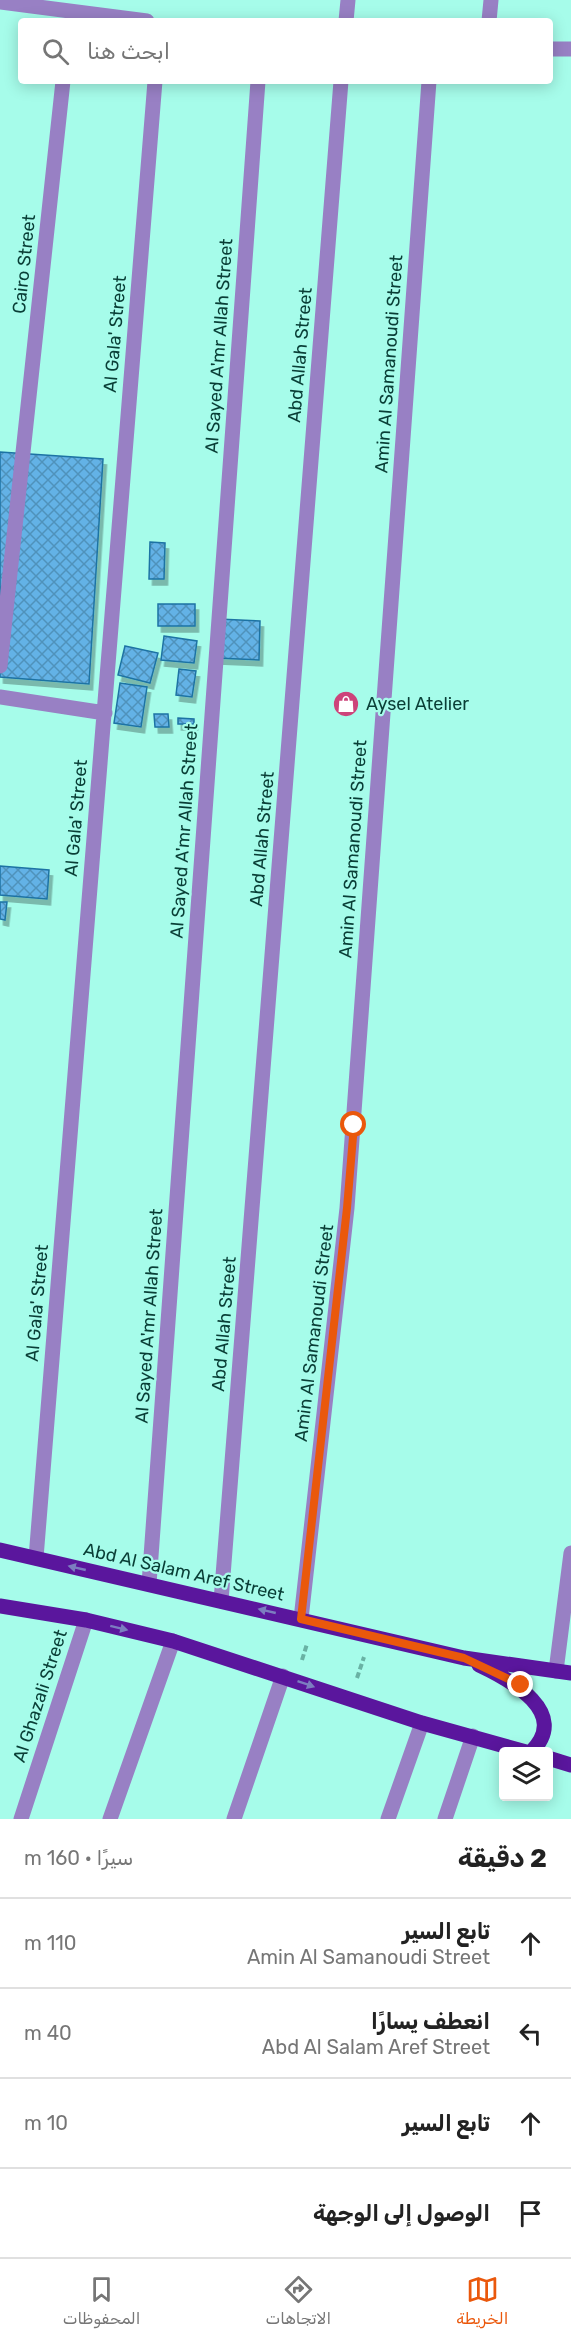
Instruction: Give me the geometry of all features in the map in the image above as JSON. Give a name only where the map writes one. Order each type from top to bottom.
[{"type":"main road","name":"Abd Al Salam Aref Street","points":[[0,1550],[464,1658],[563,1672]]},
{"type":"main road","points":[[0,1606],[86,1620],[173,1641],[422,1723],[509,1747]]},
{"type":"main road","points":[[464,1658],[521,1685],[542,1698],[551,1709],[554,1722],[551,1735],[539,1747]]},
{"type":"main road","points":[[553,1759],[571,1765]]},
{"type":"street","points":[[346,18],[348,0]]},
{"type":"street","points":[[489,18],[491,0]]},
{"type":"street","points":[[0,2],[70,16],[101,18]]},
{"type":"street","points":[[553,49],[571,49]]},
{"type":"street","name":"Cairo Street","points":[[0,666],[63,84]]},
{"type":"street","name":"Al Gala' Street","points":[[36,1558],[155,84]]},
{"type":"street","name":"Al Sayed A'mr Allah Street","points":[[149,1584],[258,84]]},
{"type":"street","name":"Abd Allah Street","points":[[221,1601],[341,84]]},
{"type":"street","name":"Amin Al Samanoudi Street","points":[[307,1620],[353,1137],[429,84]]},
{"type":"street","points":[[0,697],[105,713]]},
{"type":"street","points":[[563,1672],[571,1553]]},
{"type":"street","name":"Al Ghazali Street","points":[[21,1819],[86,1620]]},
{"type":"street","points":[[110,1819],[173,1641]]},
{"type":"street","points":[[234,1819],[289,1678]]},
{"type":"street","points":[[388,1819],[422,1723]]},
{"type":"street","points":[[445,1819],[473,1736]]},
{"type":"path","points":[[289,1678],[307,1620]]},
{"type":"path","points":[[350,1699],[371,1635]]},
{"type":"building","points":[[0,452],[103,459],[89,684],[0,677]]},
{"type":"building","points":[[150,542],[165,543],[164,579],[149,579]]},
{"type":"building","points":[[158,604],[195,604],[195,626],[158,626]]},
{"type":"building","points":[[218,619],[260,621],[259,660],[216,658]]},
{"type":"building","points":[[164,636],[197,641],[194,663],[161,660]]},
{"type":"building","points":[[125,646],[158,653],[150,683],[118,675]]},
{"type":"building","points":[[179,669],[196,671],[192,697],[176,695]]},
{"type":"building","points":[[120,683],[147,687],[141,727],[114,723]]},
{"type":"building","points":[[154,714],[168,714],[169,727],[155,727]]},
{"type":"building","points":[[178,718],[194,719],[194,724],[178,724]]},
{"type":"building","points":[[0,866],[49,870],[47,899],[0,895]]},
{"type":"building","points":[[0,902],[7,902],[5,920],[0,919]]},
{"type":"place","name":"Aysel Atelier","points":[[346,704]]},
{"type":"route","points":[[354,1125],[347,1208],[301,1619],[464,1658],[521,1685]]}]
